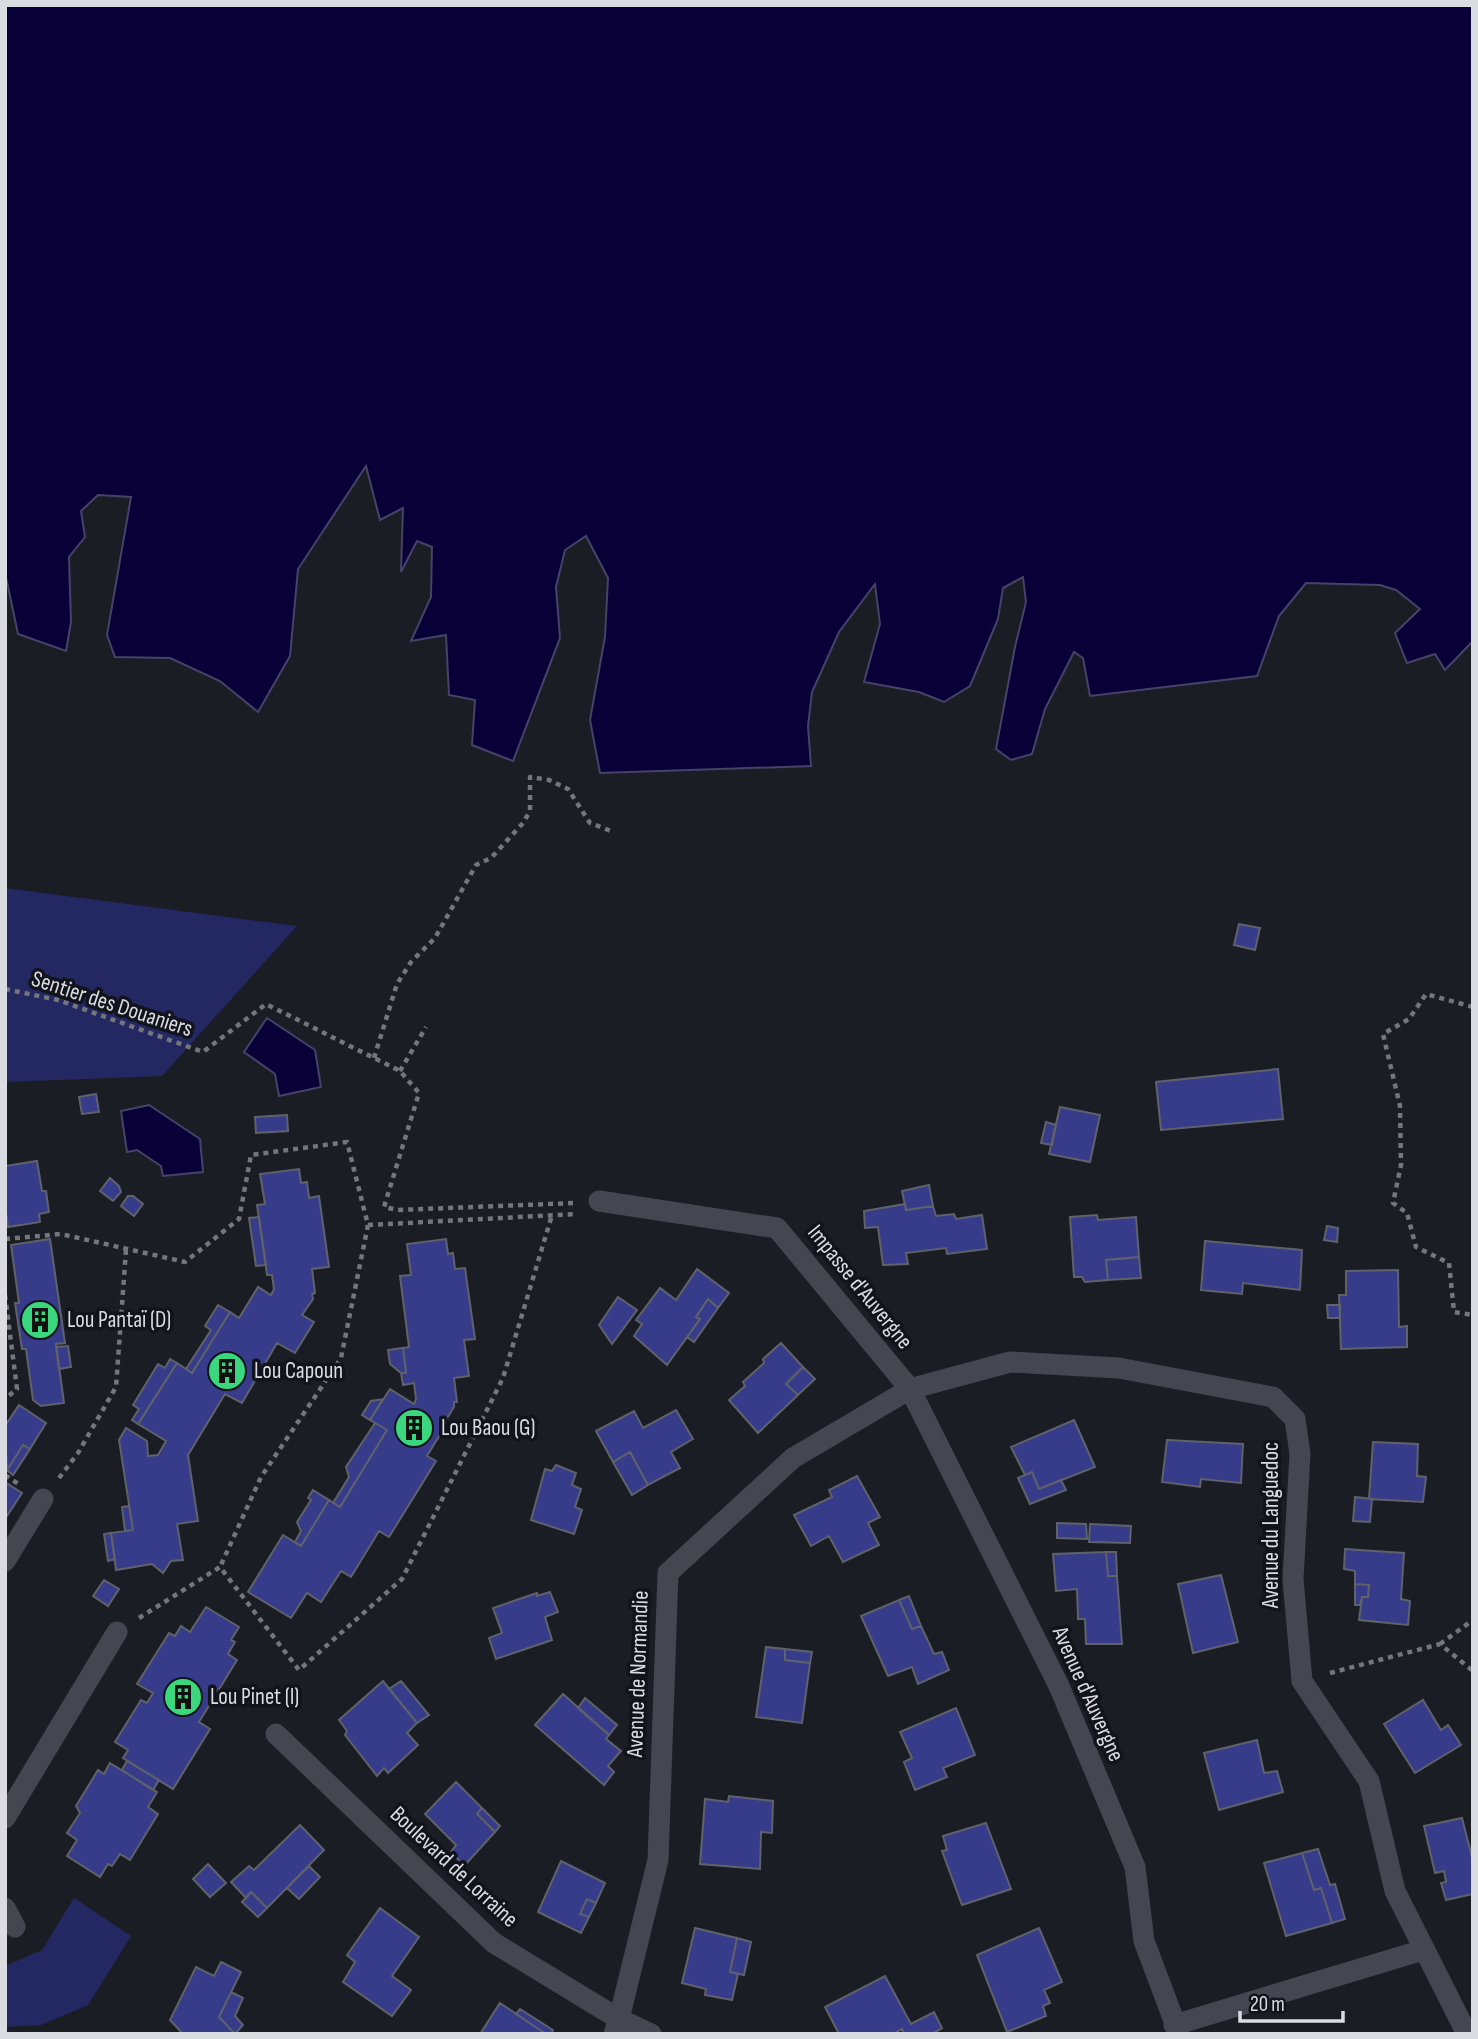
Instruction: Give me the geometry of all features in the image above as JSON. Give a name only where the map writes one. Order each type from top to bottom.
[{"type":"street","name":"Impasse d'Auvergne","points":[[599,1201],[777,1228],[910,1389]]},
{"type":"street","name":"Avenue du Languedoc","points":[[910,1389],[1010,1362],[1119,1368],[1273,1397],[1295,1419],[1300,1454],[1293,1579],[1302,1681],[1369,1781],[1395,1891],[1467,2034]]},
{"type":"street","name":"Avenue de Normandie","points":[[617,2026],[658,1860],[668,1573],[793,1458],[910,1389]]},
{"type":"street","name":"Avenue d'Auvergne","points":[[910,1389],[1059,1686],[1135,1867],[1144,1941],[1176,2029]]},
{"type":"street","points":[[5,1560],[43,1499]]},
{"type":"street","points":[[5,1818],[117,1632]]},
{"type":"street","name":"Boulevard de Lorraine","points":[[276,1734],[494,1943],[617,2026],[651,2034]]},
{"type":"street","points":[[1176,2029],[1423,1950]]},
{"type":"path","points":[[374,1058],[397,984],[411,962],[435,937],[476,865],[491,859],[523,823],[530,811],[530,777],[549,780],[568,789],[590,823],[611,831]]},
{"type":"path","name":"Sentier des Douaniers","points":[[5,989],[58,1000],[203,1052],[266,1004],[400,1072],[419,1093],[384,1207],[398,1210],[599,1201]]},
{"type":"path","points":[[1473,1007],[1426,994],[1409,1019],[1383,1034],[1400,1106],[1401,1165],[1393,1203],[1407,1213],[1416,1247],[1449,1263],[1454,1312],[1473,1315]]},
{"type":"path","points":[[400,1072],[426,1027]]},
{"type":"path","points":[[5,1239],[61,1234],[185,1262],[239,1219],[251,1155],[347,1142],[369,1225],[341,1358],[261,1477],[220,1567],[117,1632]]},
{"type":"path","points":[[369,1225],[577,1214],[599,1201]]},
{"type":"path","points":[[220,1567],[299,1670],[402,1579],[502,1378],[552,1214]]},
{"type":"path","points":[[43,1499],[78,1453],[116,1387],[126,1250]]},
{"type":"path","points":[[5,1295],[17,1390],[5,1399]]},
{"type":"path","points":[[1302,1681],[1440,1644],[1473,1620]]},
{"type":"path","points":[[1440,1644],[1473,1671]]},
{"type":"shaded area","points":[[5,5],[1473,5],[1473,641],[1445,670],[1435,654],[1407,663],[1395,633],[1420,609],[1396,590],[1380,585],[1306,583],[1279,616],[1257,676],[1090,696],[1083,658],[1074,652],[1045,709],[1032,754],[1011,760],[996,749],[1026,602],[1023,577],[1003,588],[998,619],[970,686],[944,702],[919,692],[864,682],[880,624],[875,584],[839,632],[812,692],[808,726],[811,766],[600,773],[590,720],[605,637],[608,578],[586,536],[565,550],[556,587],[560,638],[513,761],[472,745],[475,700],[449,695],[446,635],[411,641],[431,597],[432,547],[417,541],[401,572],[403,508],[380,520],[366,466],[298,569],[290,656],[258,712],[220,681],[170,658],[115,657],[107,635],[131,497],[98,495],[81,511],[85,537],[69,557],[71,622],[66,651],[18,634],[7,582],[5,586]]},
{"type":"shaded area","points":[[5,888],[297,926],[162,1076],[5,1082]]},
{"type":"shaded area","points":[[267,1018],[315,1050],[321,1087],[279,1096],[275,1074],[244,1052]]},
{"type":"shaded area","points":[[149,1105],[200,1139],[203,1172],[163,1176],[161,1166],[137,1150],[127,1152],[121,1111]]},
{"type":"shaded area","points":[[74,1898],[131,1936],[88,2005],[41,2025],[5,2027],[5,1966],[42,1950]]},
{"type":"building","points":[[1239,924],[1260,928],[1255,950],[1234,945]]},
{"type":"building","points":[[1278,1069],[1283,1119],[1161,1130],[1156,1082]]},
{"type":"building","points":[[96,1094],[99,1112],[82,1114],[79,1097]]},
{"type":"building","points":[[1060,1107],[1100,1115],[1090,1162],[1049,1154]]},
{"type":"building","points":[[287,1115],[288,1131],[256,1133],[255,1117]]},
{"type":"building","points":[[1046,1122],[1056,1125],[1052,1145],[1041,1143]]},
{"type":"building","points":[[37,1161],[49,1212],[39,1214],[40,1222],[8,1227],[5,1166]]},
{"type":"building","name":"Lou Capoun","points":[[299,1169],[301,1183],[307,1182],[309,1198],[319,1196],[329,1267],[312,1269],[315,1293],[302,1315],[314,1322],[295,1353],[277,1343],[242,1403],[225,1394],[188,1455],[198,1521],[177,1524],[183,1560],[171,1561],[163,1573],[152,1564],[116,1570],[111,1533],[133,1530],[119,1440],[126,1428],[147,1441],[148,1456],[158,1455],[166,1441],[138,1424],[177,1363],[192,1373],[230,1312],[239,1318],[258,1287],[271,1295],[274,1289],[272,1275],[267,1275],[257,1205],[265,1204],[260,1174]]},
{"type":"building","points":[[110,1178],[119,1186],[121,1192],[113,1201],[100,1191]]},
{"type":"building","points":[[929,1185],[933,1206],[906,1210],[902,1191]]},
{"type":"building","points":[[128,1196],[133,1196],[143,1204],[134,1216],[121,1206]]},
{"type":"building","points":[[905,1204],[906,1210],[933,1206],[936,1216],[954,1214],[956,1219],[982,1215],[987,1249],[947,1254],[946,1248],[906,1253],[908,1264],[883,1265],[878,1227],[865,1228],[864,1211]]},
{"type":"building","points":[[1097,1215],[1098,1220],[1136,1217],[1139,1257],[1106,1260],[1108,1280],[1085,1282],[1082,1277],[1074,1277],[1070,1217]]},
{"type":"building","points":[[259,1217],[266,1265],[256,1266],[249,1218]]},
{"type":"building","points":[[1327,1226],[1338,1228],[1337,1242],[1324,1240]]},
{"type":"building","name":"Lou Pantaï (D)","points":[[50,1239],[65,1343],[56,1344],[64,1403],[41,1406],[33,1400],[26,1349],[22,1349],[15,1303],[19,1303],[11,1245]]},
{"type":"building","name":"Lou Baou (G)","points":[[446,1239],[448,1254],[453,1253],[455,1269],[465,1268],[475,1339],[464,1340],[469,1376],[454,1378],[457,1402],[454,1402],[454,1407],[444,1423],[446,1425],[427,1456],[436,1461],[389,1537],[379,1531],[351,1577],[341,1571],[321,1602],[307,1593],[291,1618],[248,1592],[283,1535],[301,1546],[329,1500],[340,1507],[387,1430],[370,1420],[390,1389],[414,1404],[414,1383],[403,1385],[401,1373],[406,1373],[403,1348],[409,1347],[400,1276],[411,1275],[407,1244]]},
{"type":"building","points":[[1205,1241],[1302,1250],[1300,1290],[1243,1283],[1242,1294],[1201,1290]]},
{"type":"building","points":[[1139,1257],[1141,1278],[1108,1280],[1106,1260]]},
{"type":"building","points":[[697,1269],[729,1293],[718,1308],[708,1299],[696,1317],[700,1319],[667,1365],[634,1336],[642,1324],[636,1320],[660,1288],[676,1300]]},
{"type":"building","points":[[1398,1270],[1399,1327],[1407,1326],[1407,1347],[1341,1349],[1339,1295],[1346,1295],[1346,1271]]},
{"type":"building","points":[[618,1297],[637,1310],[612,1344],[599,1325]]},
{"type":"building","points":[[708,1299],[718,1308],[694,1342],[687,1337],[700,1319],[696,1317]]},
{"type":"building","points":[[218,1305],[230,1312],[192,1373],[186,1369],[211,1330],[205,1326]]},
{"type":"building","points":[[1327,1305],[1340,1305],[1340,1318],[1328,1318]]},
{"type":"building","points":[[781,1343],[803,1367],[786,1384],[798,1395],[758,1433],[729,1400],[745,1386],[743,1382],[764,1363],[763,1359]]},
{"type":"building","points":[[68,1346],[71,1367],[59,1369],[56,1347]]},
{"type":"building","points":[[403,1348],[406,1373],[401,1373],[390,1364],[388,1350]]},
{"type":"building","points":[[170,1359],[177,1363],[138,1424],[132,1420],[139,1409],[133,1405],[158,1364],[165,1368]]},
{"type":"building","points":[[803,1367],[815,1379],[798,1395],[786,1384]]},
{"type":"building","points":[[383,1399],[370,1420],[362,1415],[371,1401]]},
{"type":"building","points":[[19,1405],[46,1423],[30,1449],[23,1445],[7,1470],[5,1426]]},
{"type":"building","points":[[676,1410],[693,1439],[671,1452],[680,1468],[648,1485],[630,1452],[613,1462],[596,1431],[634,1411],[643,1428]]},
{"type":"building","points":[[1074,1420],[1095,1467],[1039,1489],[1032,1472],[1025,1475],[1011,1447]]},
{"type":"building","points":[[375,1423],[387,1430],[340,1507],[333,1503],[349,1477],[346,1467]]},
{"type":"building","points":[[1167,1440],[1243,1444],[1241,1483],[1201,1479],[1200,1487],[1162,1482]]},
{"type":"building","points":[[1373,1442],[1418,1444],[1417,1476],[1426,1477],[1423,1502],[1369,1499]]},
{"type":"building","points":[[23,1445],[30,1449],[13,1475],[7,1470]]},
{"type":"building","points":[[630,1452],[648,1485],[632,1495],[613,1462]]},
{"type":"building","points":[[556,1465],[576,1473],[572,1485],[581,1489],[575,1507],[582,1510],[574,1534],[531,1520],[545,1469],[552,1471]]},
{"type":"building","points":[[1032,1472],[1039,1489],[1061,1480],[1066,1490],[1030,1504],[1018,1478]]},
{"type":"building","points":[[857,1476],[880,1517],[868,1523],[879,1545],[843,1562],[829,1536],[811,1546],[794,1515],[832,1497],[829,1490]]},
{"type":"building","points":[[5,1482],[22,1493],[5,1519]]},
{"type":"building","points":[[313,1490],[329,1500],[301,1546],[295,1542],[301,1531],[297,1522],[311,1500],[308,1498]]},
{"type":"building","points":[[1355,1497],[1372,1499],[1370,1522],[1353,1521]]},
{"type":"building","points":[[129,1506],[133,1530],[125,1531],[122,1507]]},
{"type":"building","points":[[1057,1523],[1086,1524],[1087,1539],[1057,1538]]},
{"type":"building","points":[[1090,1524],[1131,1526],[1130,1543],[1089,1542]]},
{"type":"building","points":[[111,1533],[115,1559],[108,1561],[104,1534]]},
{"type":"building","points":[[1345,1549],[1404,1553],[1401,1599],[1410,1601],[1408,1625],[1359,1620],[1362,1597],[1368,1597],[1369,1585],[1355,1584],[1355,1571],[1344,1569]]},
{"type":"building","points":[[1106,1552],[1108,1576],[1117,1576],[1122,1644],[1086,1644],[1085,1619],[1078,1619],[1077,1589],[1056,1591],[1053,1554]]},
{"type":"building","points":[[1106,1552],[1116,1552],[1117,1576],[1108,1576]]},
{"type":"building","points":[[1221,1575],[1238,1642],[1193,1653],[1178,1584]]},
{"type":"building","points":[[104,1580],[119,1589],[108,1606],[93,1596]]},
{"type":"building","points":[[1355,1584],[1369,1585],[1368,1597],[1362,1597],[1360,1605],[1355,1605]]},
{"type":"building","points":[[550,1592],[558,1612],[545,1617],[552,1640],[496,1659],[489,1638],[502,1633],[493,1608],[537,1593],[537,1596]]},
{"type":"building","points":[[909,1596],[921,1626],[912,1629],[899,1600]]},
{"type":"building","points":[[899,1600],[912,1629],[921,1626],[934,1654],[942,1652],[949,1670],[918,1684],[912,1667],[888,1676],[861,1616]]},
{"type":"building","name":"Lou Pinet (I)","points":[[206,1607],[239,1627],[231,1640],[235,1642],[228,1654],[237,1660],[199,1722],[210,1729],[173,1789],[123,1758],[128,1750],[115,1742],[141,1700],[147,1703],[153,1693],[137,1684],[169,1633],[175,1636],[181,1626],[190,1632]]},
{"type":"building","points":[[766,1647],[785,1649],[785,1660],[810,1663],[802,1723],[756,1717]]},
{"type":"building","points":[[785,1649],[812,1652],[810,1663],[785,1660]]},
{"type":"building","points":[[383,1681],[417,1723],[407,1733],[418,1745],[388,1773],[384,1768],[377,1776],[345,1735],[347,1731],[339,1720]]},
{"type":"building","points":[[401,1681],[429,1715],[417,1723],[389,1689]]},
{"type":"building","points":[[563,1694],[609,1735],[606,1739],[621,1751],[608,1766],[614,1772],[604,1785],[535,1725]]},
{"type":"building","points":[[585,1698],[617,1725],[609,1735],[578,1708]]},
{"type":"building","points":[[1423,1700],[1441,1730],[1448,1725],[1461,1745],[1415,1773],[1384,1724]]},
{"type":"building","points":[[956,1708],[975,1755],[943,1768],[947,1777],[915,1790],[904,1762],[912,1758],[900,1732]]},
{"type":"building","points":[[1257,1740],[1264,1773],[1277,1771],[1283,1792],[1219,1810],[1204,1753]]},
{"type":"building","points":[[127,1761],[159,1780],[153,1790],[122,1770]]},
{"type":"building","points":[[110,1763],[157,1792],[148,1807],[158,1814],[130,1860],[120,1854],[112,1866],[108,1864],[100,1877],[67,1856],[77,1840],[67,1833],[80,1813],[76,1806],[98,1770],[104,1774]]},
{"type":"building","points":[[456,1782],[482,1808],[477,1814],[495,1832],[464,1866],[451,1852],[456,1845],[425,1814]]},
{"type":"building","points":[[729,1796],[773,1801],[772,1833],[761,1832],[760,1869],[700,1864],[705,1799],[728,1802]]},
{"type":"building","points":[[482,1808],[500,1826],[495,1832],[477,1814]]},
{"type":"building","points":[[1462,1818],[1473,1861],[1473,1894],[1446,1900],[1441,1883],[1446,1882],[1444,1871],[1435,1873],[1424,1826]]},
{"type":"building","points":[[986,1823],[1011,1889],[962,1905],[942,1851],[947,1850],[943,1836]]},
{"type":"building","points":[[300,1825],[324,1850],[267,1908],[251,1892],[246,1898],[231,1882],[249,1866],[254,1870]]},
{"type":"building","points":[[1318,1849],[1330,1885],[1335,1884],[1345,1919],[1332,1923],[1321,1888],[1314,1890],[1302,1853]]},
{"type":"building","points":[[1302,1853],[1314,1890],[1321,1888],[1332,1923],[1286,1936],[1264,1863]]},
{"type":"building","points":[[561,1861],[605,1883],[596,1903],[587,1899],[580,1914],[589,1917],[581,1933],[538,1912]]},
{"type":"building","points":[[208,1864],[226,1883],[210,1897],[193,1879]]},
{"type":"building","points":[[309,1866],[320,1877],[299,1899],[287,1888]]},
{"type":"building","points":[[251,1892],[267,1908],[258,1917],[242,1902]]},
{"type":"building","points":[[587,1899],[596,1903],[589,1917],[580,1914]]},
{"type":"building","points":[[380,1908],[419,1937],[392,1976],[411,1990],[392,2016],[343,1982],[355,1962],[347,1955]]},
{"type":"building","points":[[695,1928],[737,1938],[730,1972],[738,1974],[732,2000],[705,1995],[706,1989],[682,1983]]},
{"type":"building","points":[[1039,1928],[1062,1982],[1044,1990],[1050,2003],[1043,2006],[1046,2016],[1007,2032],[977,1955]]},
{"type":"building","points":[[737,1938],[751,1942],[744,1975],[730,1972]]},
{"type":"building","points":[[221,1962],[241,1972],[219,2017],[235,2034],[183,2034],[170,2020],[196,1967],[214,1976]]},
{"type":"building","points":[[885,1976],[911,2024],[934,2012],[942,2028],[932,2034],[904,2034],[902,2029],[893,2034],[839,2034],[825,2007]]},
{"type":"building","points":[[231,1992],[243,1998],[235,2016],[243,2025],[235,2034],[219,2017]]},
{"type":"building","points":[[500,2003],[543,2032],[542,2034],[480,2034]]},
{"type":"building","points":[[520,2009],[553,2030],[551,2034],[542,2034],[543,2032],[516,2014]]},
{"type":"place","name":"Lou Pantaï (D)","points":[[40,1320]]},
{"type":"place","name":"Lou Capoun","points":[[227,1371]]},
{"type":"place","name":"Lou Baou (G)","points":[[414,1428]]},
{"type":"place","name":"Lou Pinet (I)","points":[[183,1697]]}]
